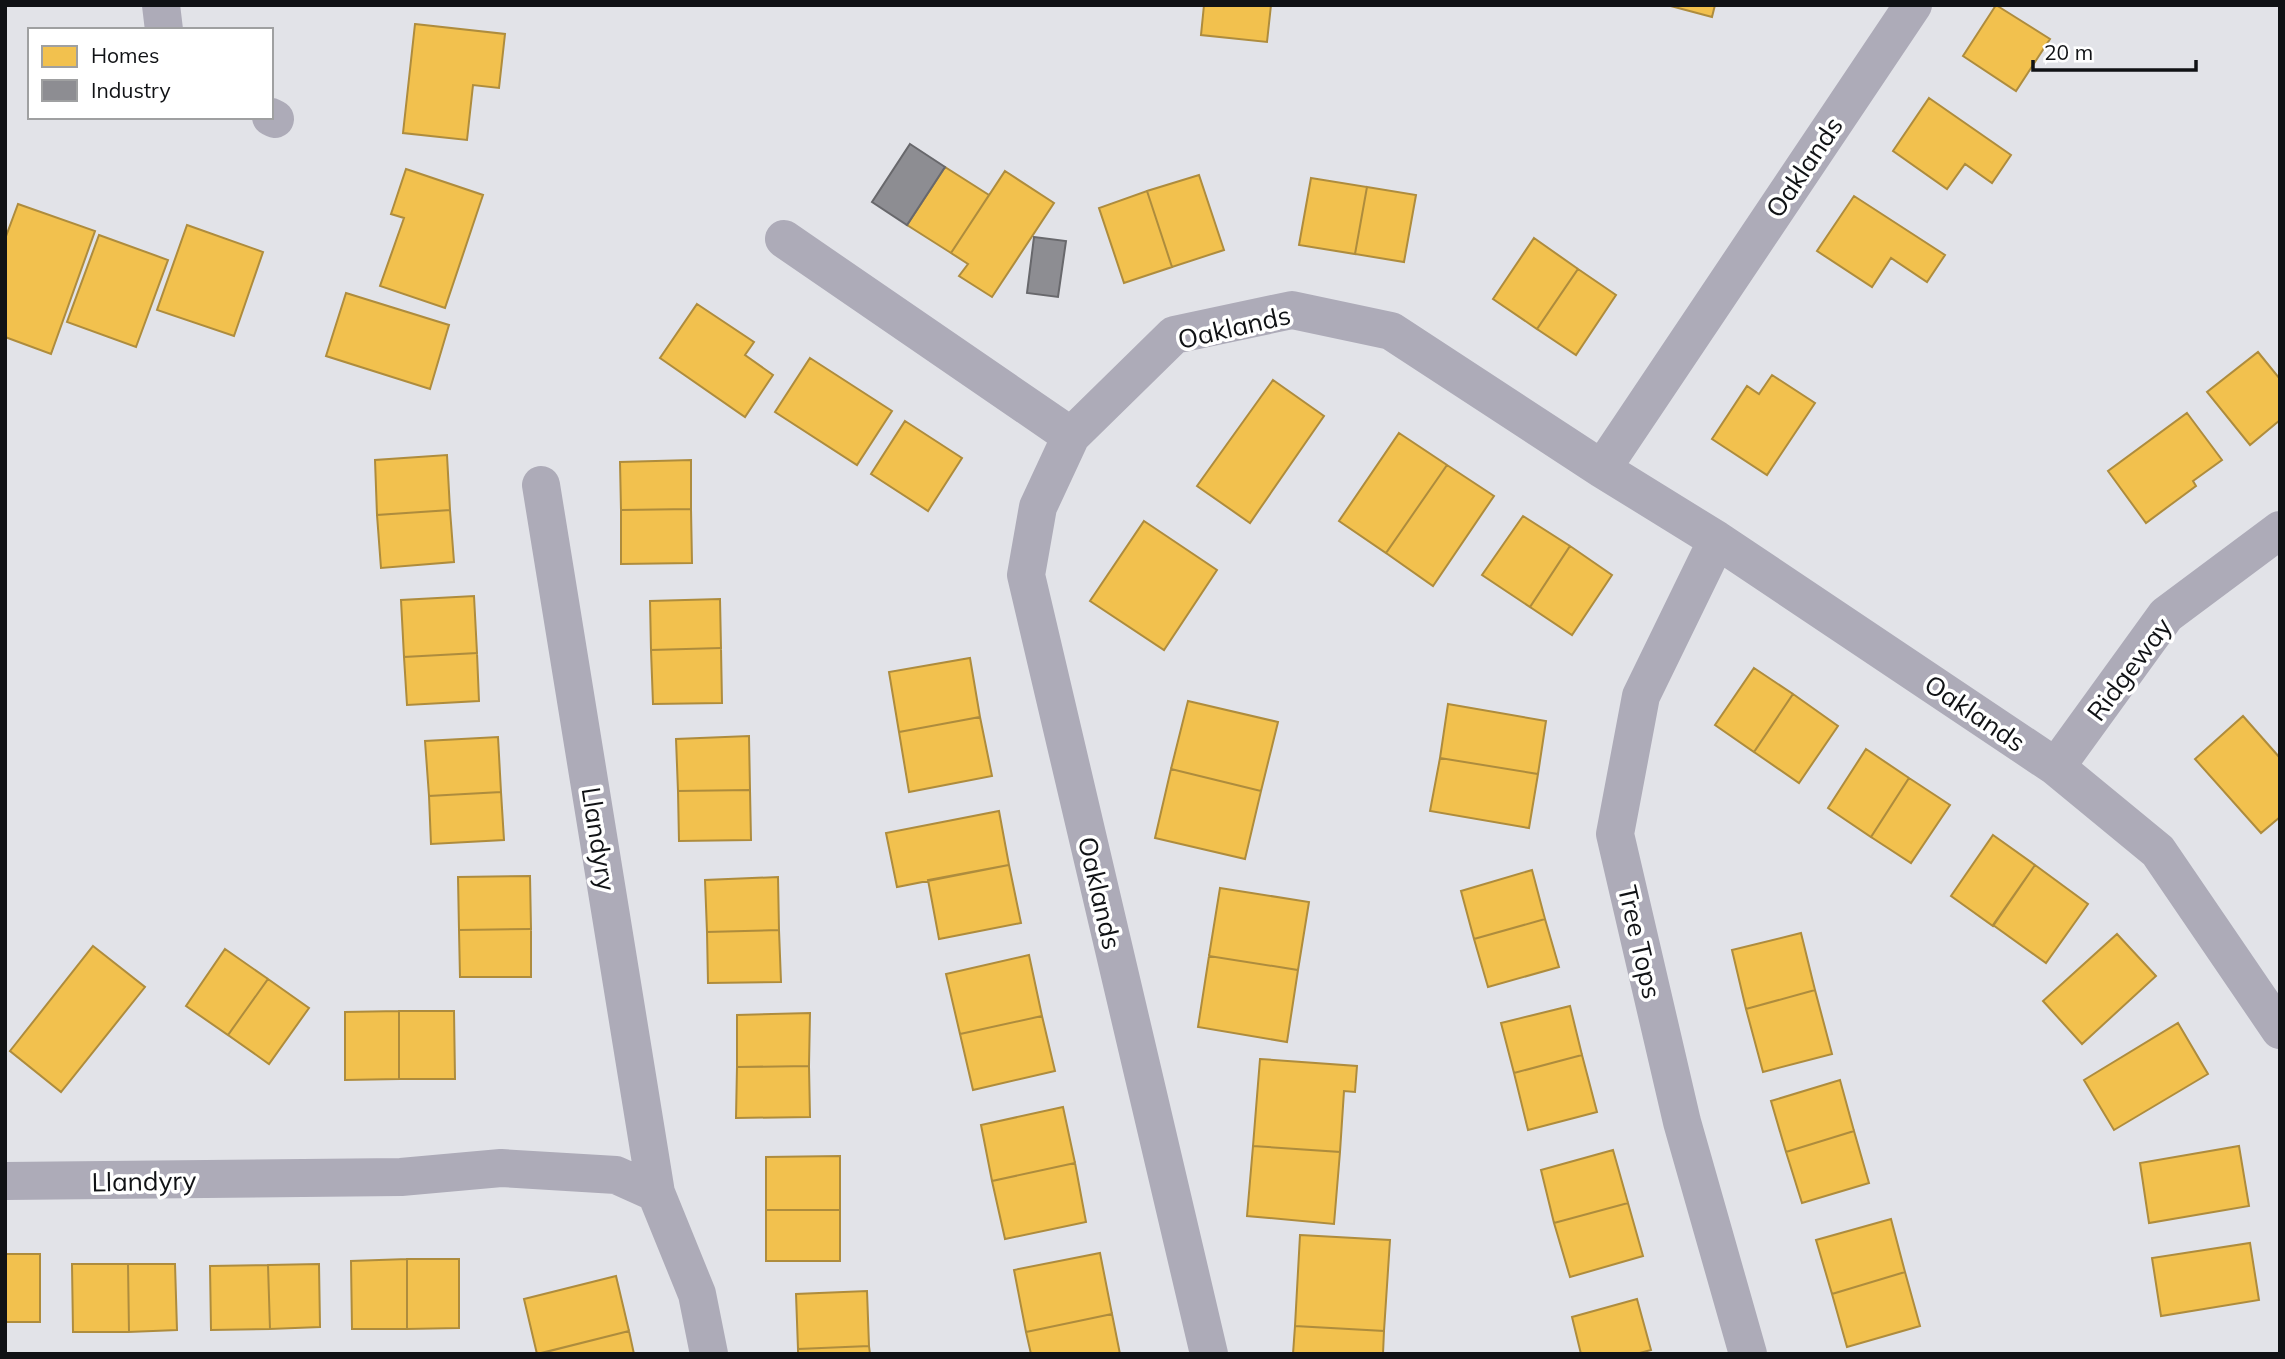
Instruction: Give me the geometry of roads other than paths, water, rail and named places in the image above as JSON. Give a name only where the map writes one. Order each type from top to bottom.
[{"type":"street","points":[[161,5],[164,28]]},
{"type":"street","name":"Oaklands","points":[[1602,469],[1913,5]]},
{"type":"street","points":[[784,239],[1071,436]]},
{"type":"street","name":"Oaklands","points":[[1209,1354],[1026,575],[1038,507],[1071,436],[1174,335],[1292,310],[1391,331],[1602,469],[1717,540],[2056,768],[2158,851],[2280,1030]]},
{"type":"street","name":"Llandyry","points":[[541,485],[656,1193],[697,1294],[709,1354]]},
{"type":"street","name":"Ridgeway","points":[[2056,768],[2166,615],[2280,530]]},
{"type":"street","name":"Tree Tops","points":[[1717,540],[1641,696],[1615,834],[1682,1122],[1748,1354]]},
{"type":"street","name":"Llandyry","points":[[5,1181],[401,1177],[501,1168],[616,1175],[656,1193]]}]
